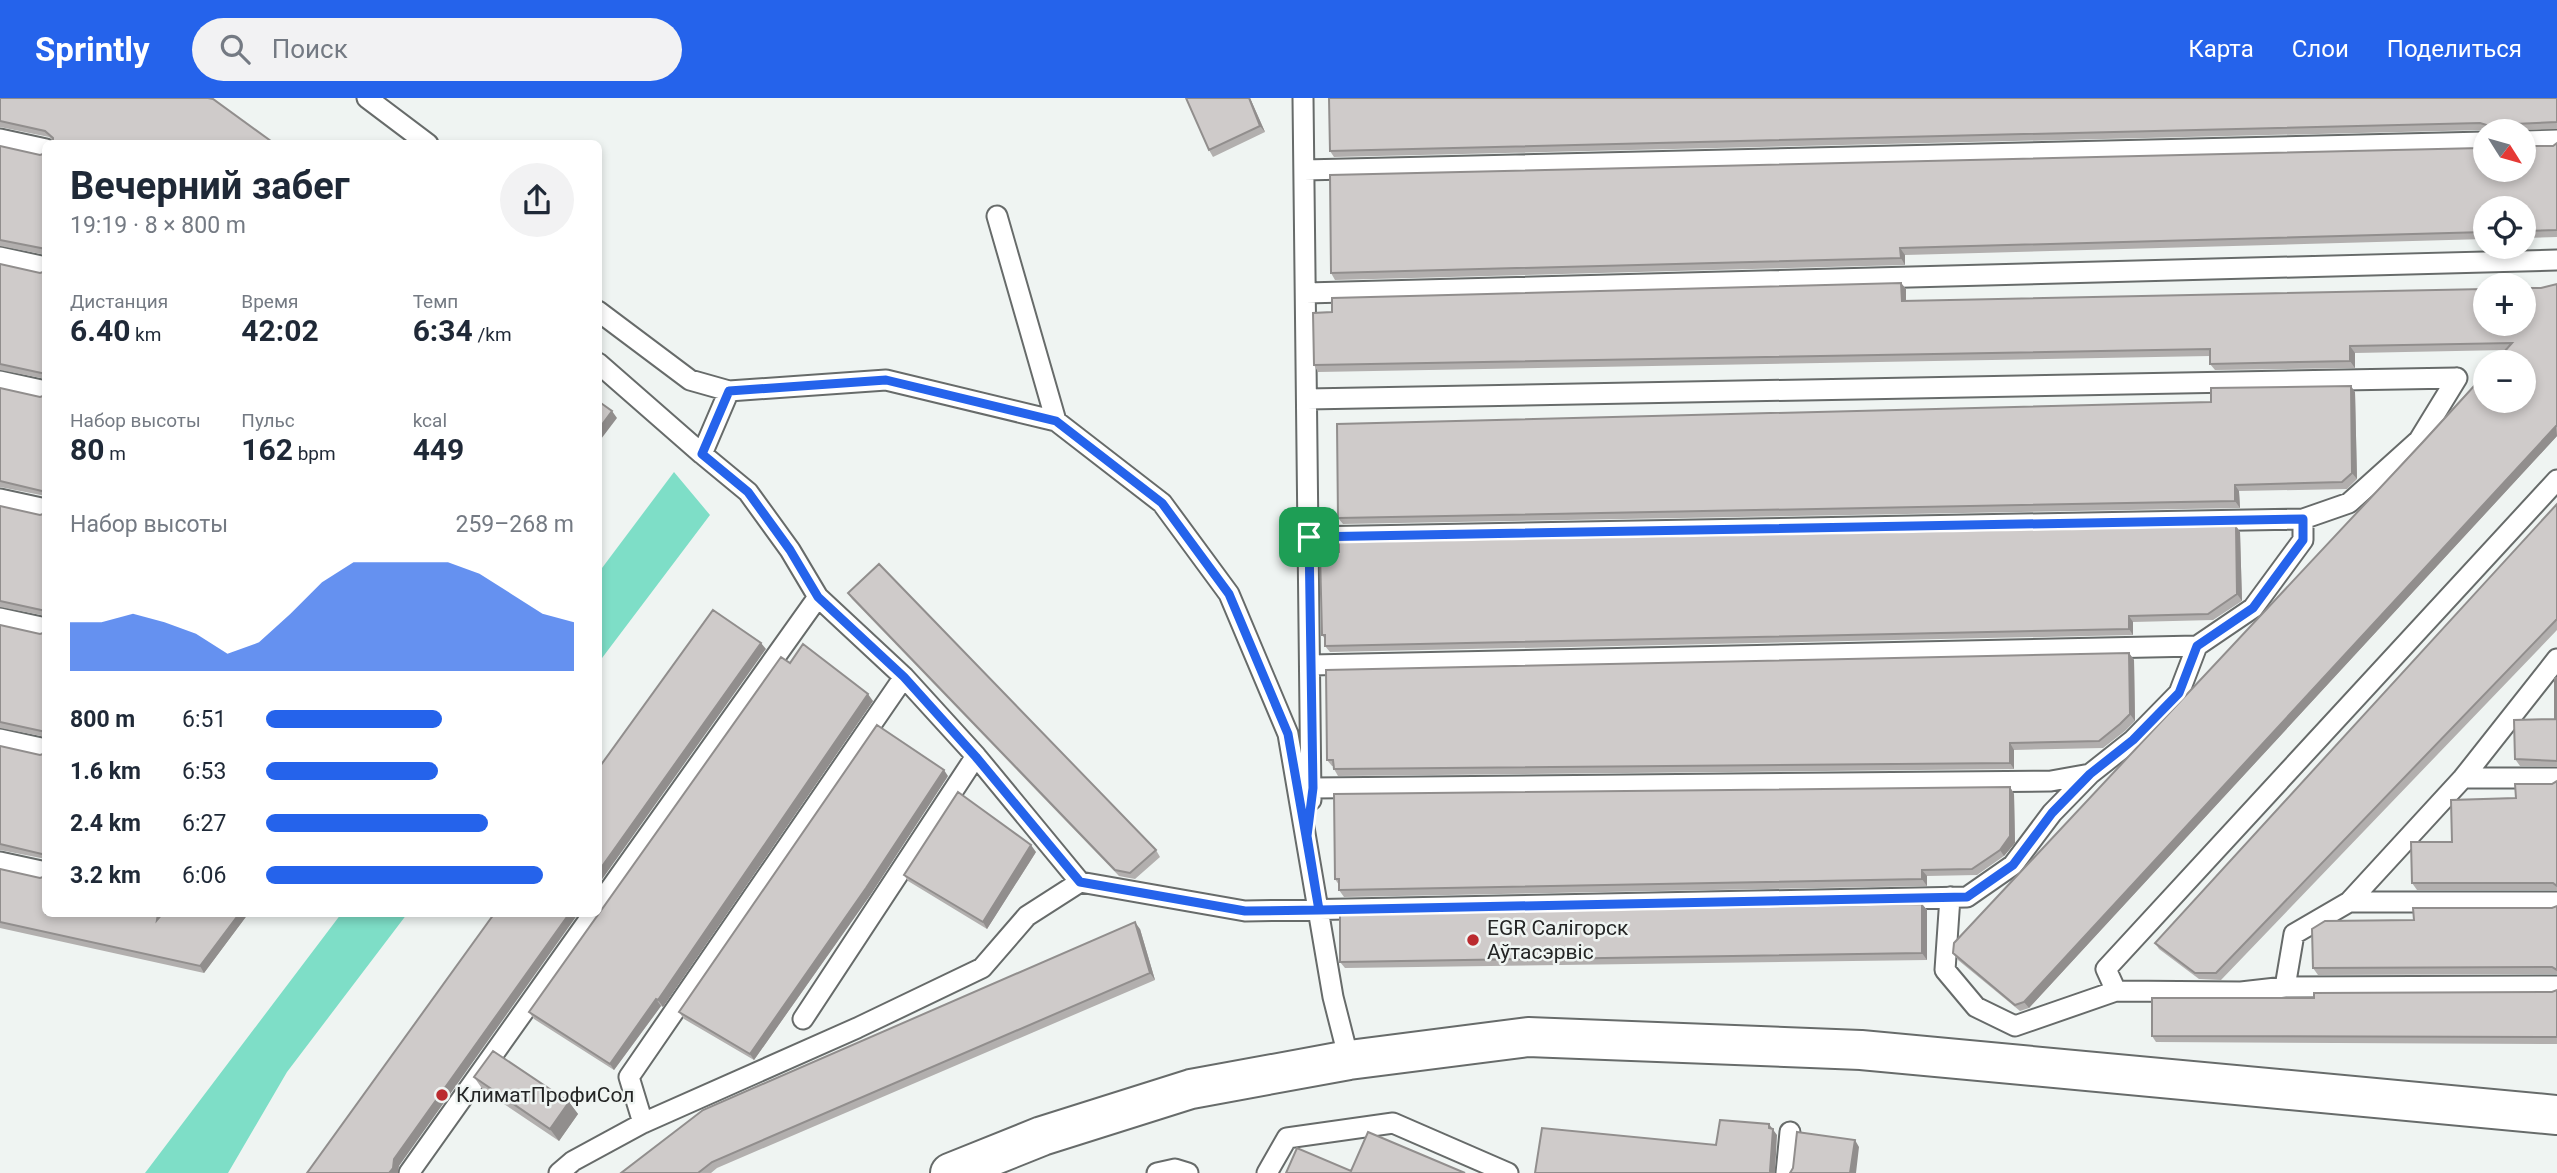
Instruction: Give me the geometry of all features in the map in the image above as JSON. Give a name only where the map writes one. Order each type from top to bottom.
[{"type":"main road","points":[[950,1173],[1042,1136],[1191,1089],[1349,1060],[1528,1037],[1861,1049],[2557,1115]]},
{"type":"lane","points":[[367,98],[423,140]]},
{"type":"lane","points":[[1303,98],[1313,788],[1307,836]]},
{"type":"lane","points":[[0,139],[42,148]]},
{"type":"lane","points":[[2536,141],[2557,140]]},
{"type":"lane","points":[[1304,170],[2473,142]]},
{"type":"lane","points":[[997,216],[1056,421]]},
{"type":"lane","points":[[0,257],[42,266]]},
{"type":"lane","points":[[1306,293],[2557,260]]},
{"type":"lane","points":[[602,314],[690,380],[729,391],[886,380],[1056,421],[1162,503],[1229,594],[1288,734],[1333,997],[1349,1060]]},
{"type":"lane","points":[[602,366],[748,492],[790,550],[818,597],[904,677],[976,757],[1080,882],[1245,911],[1967,897],[2013,865],[2052,813],[2090,774],[2133,740],[2179,693],[2197,646]]},
{"type":"lane","points":[[1307,399],[2457,378],[2419,440],[2349,503],[2303,519],[1309,537]]},
{"type":"lane","points":[[0,381],[42,390]]},
{"type":"lane","points":[[702,454],[729,391]]},
{"type":"lane","points":[[2116,990],[2106,969],[2557,480]]},
{"type":"lane","points":[[0,499],[42,508]]},
{"type":"lane","points":[[1311,665],[2197,646],[2253,608],[2303,540],[2303,519]]},
{"type":"lane","points":[[602,900],[818,597]]},
{"type":"lane","points":[[0,618],[42,627]]},
{"type":"lane","points":[[2285,987],[2294,934],[2349,902],[2463,778],[2556,660]]},
{"type":"lane","points":[[643,1123],[629,1077],[904,677]]},
{"type":"lane","points":[[0,739],[42,748]]},
{"type":"lane","points":[[803,1019],[976,757]]},
{"type":"lane","points":[[1313,788],[2051,781],[2090,774]]},
{"type":"lane","points":[[2463,778],[2557,778]]},
{"type":"lane","points":[[0,862],[42,871]]},
{"type":"lane","points":[[559,1173],[573,1161],[643,1123],[857,1028],[982,968],[1027,916],[1080,882]]},
{"type":"lane","points":[[1950,897],[1945,970],[1976,1007],[2015,1026],[2116,990],[2241,992],[2285,987],[2557,986]]},
{"type":"lane","points":[[2349,902],[2557,902]]},
{"type":"lane","points":[[409,1173],[591,917]]},
{"type":"lane","points":[[1267,1173],[1287,1138],[1392,1123],[1508,1173]]},
{"type":"lane","points":[[1786,1173],[1790,1132]]},
{"type":"lane","points":[[1157,1173],[1175,1169],[1188,1173]]},
{"type":"green space","points":[[674,472],[710,515],[602,658],[602,568]]},
{"type":"green space","points":[[339,917],[405,917],[287,1072],[228,1173],[145,1173]]},
{"type":"building","points":[[0,98],[208,98],[269,140],[53,140],[45,131],[0,121]]},
{"type":"building","points":[[1186,98],[1249,98],[1260,126],[1209,150]]},
{"type":"building","points":[[1329,98],[2557,98],[2557,122],[2536,123],[2536,119],[2473,119],[2473,123],[1330,151]]},
{"type":"building","points":[[2557,143],[2557,230],[2536,231],[2536,196],[2473,196],[2473,232],[1900,248],[1901,258],[1331,273],[1330,175],[2473,148],[2473,182],[2536,182],[2536,146],[2553,146]]},
{"type":"building","points":[[0,146],[42,154],[42,248],[0,240]]},
{"type":"building","points":[[0,264],[42,272],[42,373],[0,364]]},
{"type":"building","points":[[1901,283],[1902,301],[2473,289],[2473,336],[2536,336],[2536,288],[2557,284],[2557,426],[2024,1002],[2015,1005],[1953,953],[1954,943],[2473,387],[2473,413],[2536,413],[2536,350],[2506,350],[2512,343],[2350,346],[2350,361],[2210,364],[2210,349],[1314,365],[1313,313],[1332,312],[1332,298]]},
{"type":"building","points":[[2351,386],[2352,473],[2342,482],[2235,485],[2235,501],[1338,518],[1337,424],[2211,402],[2211,388]]},
{"type":"building","points":[[0,388],[42,396],[42,491],[0,481]]},
{"type":"building","points":[[602,404],[612,411],[602,425]]},
{"type":"building","points":[[2557,504],[2557,619],[2216,973],[2195,973],[2155,943]]},
{"type":"building","points":[[0,506],[42,514],[42,610],[0,601]]},
{"type":"building","points":[[2236,526],[2237,594],[2208,614],[2129,616],[2129,629],[1325,646],[1325,635],[1322,635],[1320,553],[1339,552],[1339,542]]},
{"type":"building","points":[[879,564],[1156,850],[1130,873],[1115,870],[848,593]]},
{"type":"building","points":[[713,610],[761,643],[602,866],[602,763]]},
{"type":"building","points":[[0,625],[42,633],[42,731],[0,722]]},
{"type":"building","points":[[803,644],[868,694],[658,1000],[656,999],[610,1064],[529,1012],[596,917],[602,917],[602,909],[781,657],[790,663]]},
{"type":"building","points":[[2129,653],[2130,714],[2120,724],[2099,741],[2010,743],[2010,763],[1334,769],[1333,760],[1327,760],[1326,670]]},
{"type":"building","points":[[2555,678],[2557,761],[2515,759],[2514,720],[2555,719]]},
{"type":"building","points":[[877,725],[944,770],[866,888],[750,1054],[679,1012]]},
{"type":"building","points":[[0,746],[42,754],[42,854],[0,844]]},
{"type":"building","points":[[2557,781],[2557,886],[2553,883],[2412,883],[2411,842],[2452,842],[2451,800],[2516,798],[2515,784],[2552,784]]},
{"type":"building","points":[[2010,787],[2010,836],[2000,850],[1972,869],[1922,870],[1922,879],[1339,890],[1339,879],[1335,879],[1334,794]]},
{"type":"building","points":[[958,792],[1031,845],[983,922],[904,875]]},
{"type":"building","points":[[0,869],[42,877],[42,917],[158,917],[157,920],[160,917],[237,917],[200,966],[0,922]]},
{"type":"building","points":[[1922,904],[1922,953],[1340,962],[1340,915]]},
{"type":"building","points":[[2557,906],[2557,970],[2552,967],[2313,968],[2312,929],[2325,921],[2414,920],[2413,908]]},
{"type":"building","points":[[492,917],[567,917],[394,1159],[389,1173],[307,1173]]},
{"type":"building","points":[[1135,922],[1150,973],[712,1162],[698,1173],[621,1173],[703,1110]]},
{"type":"building","points":[[2557,990],[2557,1037],[2152,1036],[2152,998],[2314,998],[2314,993]]},
{"type":"building","points":[[493,1051],[569,1102],[550,1129],[474,1077]]},
{"type":"building","points":[[1720,1120],[1769,1124],[1769,1128],[1773,1129],[1772,1173],[1535,1173],[1542,1128],[1716,1145]]},
{"type":"building","points":[[1368,1132],[1465,1173],[1286,1173],[1297,1148],[1351,1171]]},
{"type":"building","points":[[1797,1132],[1855,1140],[1850,1173],[1790,1173],[1793,1168]]},
{"type":"place","name":"EGR Салігорск Аўтасэрвіс","points":[[1473,940]]},
{"type":"place","name":"КлиматПрофиСол","points":[[442,1095]]},
{"type":"route","points":[[1309,537],[1313,788],[1307,836],[1319,910],[1245,911],[1080,882],[976,757],[904,677],[818,597],[790,550],[748,492],[702,454],[729,391],[886,380],[1056,421],[1162,503],[1229,594],[1288,734],[1319,910],[1967,897],[2013,865],[2052,813],[2090,774],[2133,740],[2179,693],[2197,646],[2253,608],[2303,540],[2303,519],[1309,537]]}]
